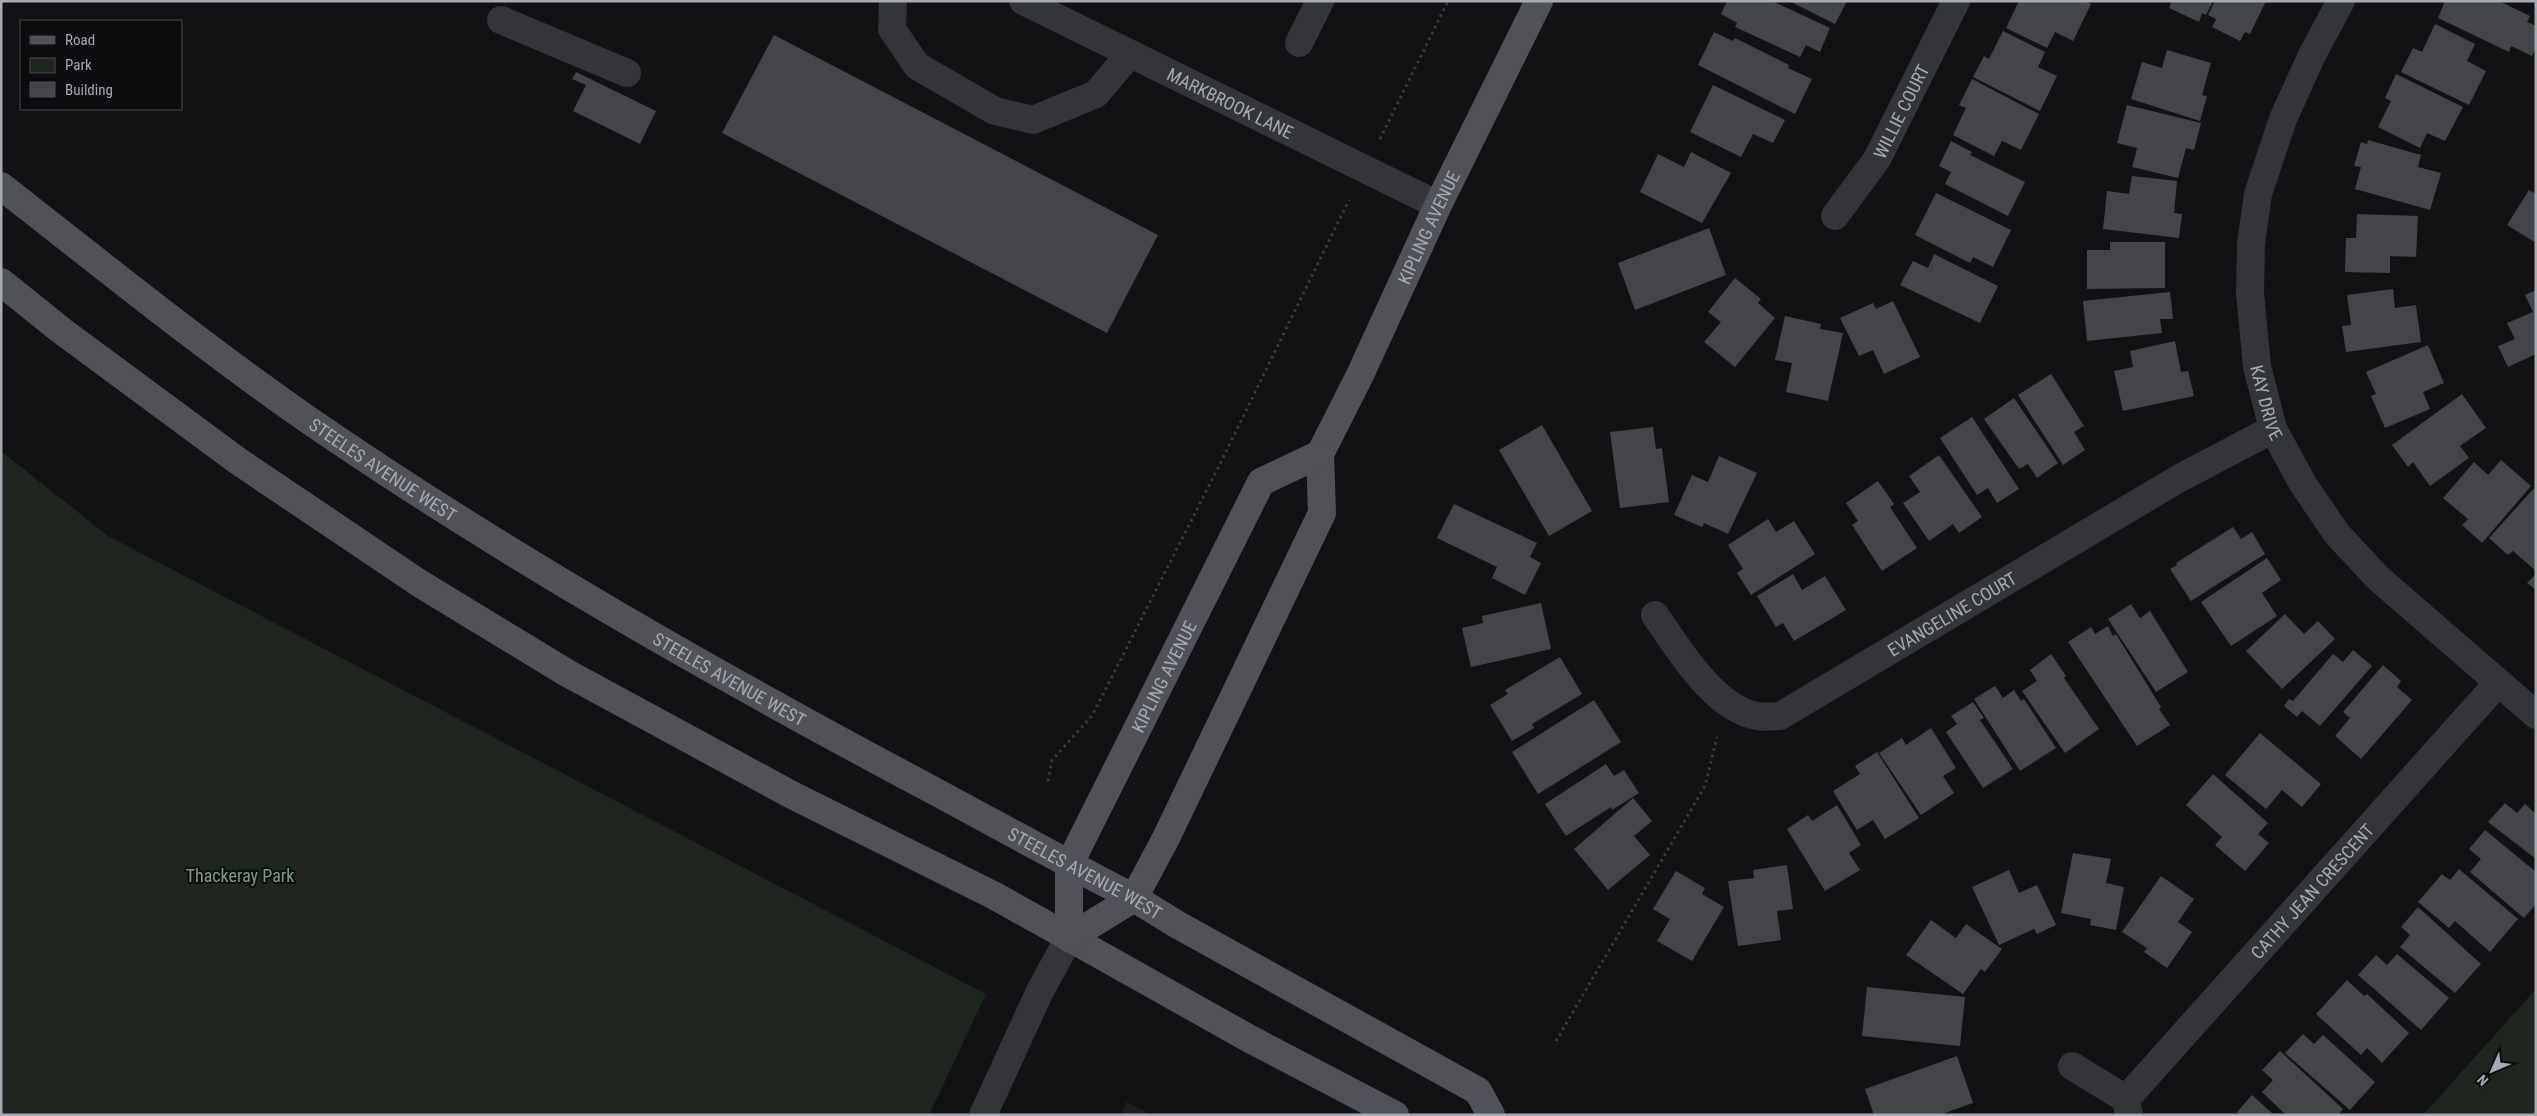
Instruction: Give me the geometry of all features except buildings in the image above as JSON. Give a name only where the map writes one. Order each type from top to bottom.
[{"type":"main road","name":"KIPLING AVENUE","points":[[1069,938],[1134,898],[1166,838],[1322,513],[1320,454],[1438,205],[1539,1]]},
{"type":"main road","name":"STEELES AVENUE WEST","points":[[1,186],[140,295],[306,418],[480,532],[649,636],[1069,865],[1134,898],[1272,978],[1478,1091],[1491,1115]]},
{"type":"main road","points":[[1,282],[62,331],[238,461],[427,588],[566,673],[792,795],[995,896],[1250,1039],[1395,1115]]},
{"type":"main road","name":"KIPLING AVENUE","points":[[1069,938],[1069,865],[1261,482],[1320,454]]},
{"type":"street","points":[[894,1],[892,29],[917,66],[995,111],[1033,120],[1096,94],[1129,55]]},
{"type":"street","name":"MARKBROOK LANE","points":[[1023,1],[1129,55],[1438,205]]},
{"type":"street","points":[[1300,43],[1320,1]]},
{"type":"street","name":"WILLIE COURT","points":[[1834,216],[1877,160],[1956,1]]},
{"type":"street","name":"KAY DRIVE","points":[[2340,1],[2312,55],[2283,119],[2258,194],[2251,244],[2250,294],[2257,366],[2273,429],[2302,484],[2338,534],[2378,578],[2497,684],[2536,716]]},
{"type":"street","points":[[501,20],[627,73]]},
{"type":"street","name":"EVANGELINE COURT","points":[[1655,615],[1686,661],[1725,702],[1756,716],[1780,716],[2178,479],[2273,429]]},
{"type":"street","name":"CATHY JEAN CRESCENT","points":[[2072,1066],[2127,1107],[2497,684]]},
{"type":"street","name":"KIPLING AVENUE","points":[[983,1115],[1040,991],[1069,938]]},
{"type":"path","points":[[1382,134],[1448,1]]},
{"type":"path","points":[[1048,781],[1052,760],[1092,716],[1224,457],[1348,202]]},
{"type":"path","points":[[1556,1041],[1705,786],[1725,702]]},
{"type":"shaded area","points":[[1127,1102],[1152,1115],[1121,1115]]},
{"type":"green space","name":"Thackeray Park","points":[[1,451],[108,536],[986,994],[929,1115],[1,1115]]},
{"type":"green space","points":[[2536,989],[2536,1115],[2423,1115]]}]
